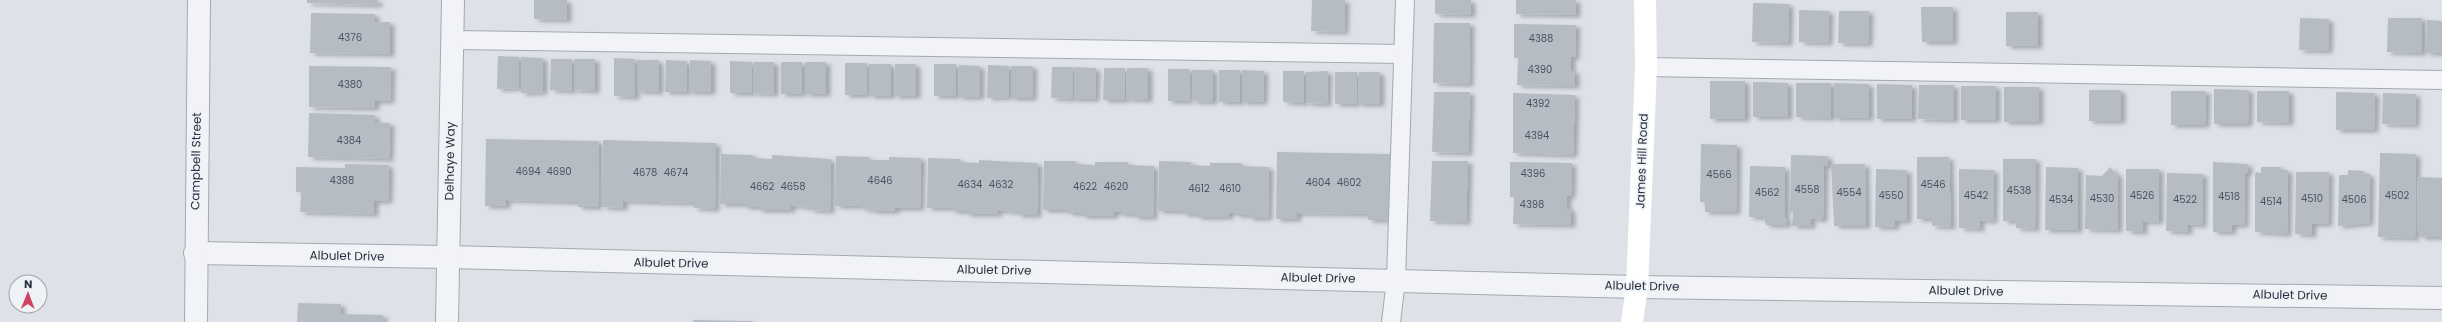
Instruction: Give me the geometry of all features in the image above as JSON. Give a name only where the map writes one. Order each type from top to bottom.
[{"type":"street","name":"Campbell Street","points":[[196,322],[195,254],[199,0]]},
{"type":"street","name":"Delhaye Way","points":[[447,322],[453,0]]},
{"type":"street","name":"James Hill Road","points":[[1632,322],[1637,286],[1646,67],[1645,0]]},
{"type":"street","name":"Albulet Drive","points":[[195,254],[448,257],[1637,286],[2442,298]]},
{"type":"lane","points":[[1391,322],[1396,280],[1405,0]]},
{"type":"lane","points":[[453,40],[1403,54]]},
{"type":"lane","points":[[1646,67],[2442,80]]},
{"type":"building","points":[[307,0],[378,0],[378,5],[307,3]]},
{"type":"building","points":[[534,0],[567,0],[567,20],[534,19]]},
{"type":"building","points":[[1312,0],[1345,0],[1344,32],[1311,31]]},
{"type":"building","points":[[1435,0],[1471,0],[1471,15],[1435,14]]},
{"type":"building","points":[[1516,0],[1576,0],[1576,15],[1516,14]]},
{"type":"building","points":[[1753,3],[1789,4],[1788,43],[1752,42]]},
{"type":"building","points":[[1921,7],[1953,7],[1953,42],[1922,42]]},
{"type":"building","points":[[1799,10],[1829,11],[1828,43],[1799,42]]},
{"type":"building","points":[[1839,11],[1869,11],[1868,44],[1838,43]]},
{"type":"building","points":[[2006,12],[2038,12],[2038,46],[2006,46]]},
{"type":"building","points":[[311,13],[375,14],[375,22],[390,22],[390,54],[310,53]]},
{"type":"building","points":[[2300,18],[2329,19],[2328,51],[2299,50]]},
{"type":"building","points":[[2388,18],[2422,18],[2422,53],[2387,52]]},
{"type":"building","points":[[2427,20],[2442,21],[2442,53],[2426,53]]},
{"type":"building","points":[[1434,23],[1470,23],[1469,84],[1433,83]]},
{"type":"building","points":[[1514,24],[1576,25],[1575,57],[1571,57],[1571,71],[1575,71],[1575,86],[1517,85],[1518,58],[1514,58]]},
{"type":"building","points":[[498,56],[519,57],[519,88],[497,89]]},
{"type":"building","points":[[521,57],[543,58],[543,92],[521,93]]},
{"type":"building","points":[[614,58],[635,59],[635,97],[614,96]]},
{"type":"building","points":[[551,59],[572,59],[572,91],[550,90]]},
{"type":"building","points":[[574,59],[595,59],[595,91],[574,90]]},
{"type":"building","points":[[637,60],[659,60],[659,92],[637,91]]},
{"type":"building","points":[[666,60],[687,61],[687,92],[665,92]]},
{"type":"building","points":[[690,60],[711,61],[711,92],[689,92]]},
{"type":"building","points":[[730,61],[752,62],[752,93],[730,93]]},
{"type":"building","points":[[753,62],[774,62],[774,94],[753,93]]},
{"type":"building","points":[[781,62],[802,62],[802,94],[781,94]]},
{"type":"building","points":[[805,62],[826,62],[826,94],[805,94]]},
{"type":"building","points":[[845,63],[867,63],[866,95],[845,95]]},
{"type":"building","points":[[869,64],[891,64],[891,96],[869,96]]},
{"type":"building","points":[[895,64],[916,64],[916,96],[894,96]]},
{"type":"building","points":[[934,64],[956,64],[956,96],[934,96]]},
{"type":"building","points":[[959,65],[980,66],[980,97],[958,97]]},
{"type":"building","points":[[988,65],[1009,66],[1009,97],[987,98]]},
{"type":"building","points":[[309,66],[391,67],[390,101],[375,101],[375,108],[309,107]]},
{"type":"building","points":[[1011,66],[1033,66],[1032,98],[1011,98]]},
{"type":"building","points":[[1052,67],[1073,67],[1073,99],[1051,98]]},
{"type":"building","points":[[1074,67],[1096,68],[1095,99],[1074,99]]},
{"type":"building","points":[[1104,68],[1125,68],[1125,100],[1103,100]]},
{"type":"building","points":[[1127,68],[1148,68],[1148,100],[1126,99]]},
{"type":"building","points":[[1168,69],[1190,69],[1189,101],[1168,101]]},
{"type":"building","points":[[1192,70],[1213,70],[1213,102],[1192,101]]},
{"type":"building","points":[[1219,70],[1240,70],[1240,102],[1219,102]]},
{"type":"building","points":[[1242,70],[1264,71],[1263,102],[1242,102]]},
{"type":"building","points":[[1283,71],[1304,71],[1304,103],[1283,102]]},
{"type":"building","points":[[1328,71],[1327,104],[1306,103],[1306,72]]},
{"type":"building","points":[[1335,72],[1357,72],[1356,104],[1335,104]]},
{"type":"building","points":[[1359,72],[1380,72],[1380,104],[1358,104]]},
{"type":"building","points":[[1710,81],[1745,81],[1745,119],[1710,119]]},
{"type":"building","points":[[1753,82],[1788,83],[1788,117],[1753,117]]},
{"type":"building","points":[[1796,83],[1831,83],[1831,118],[1796,117]]},
{"type":"building","points":[[1834,83],[1869,84],[1869,118],[1834,118]]},
{"type":"building","points":[[1877,84],[1912,85],[1912,119],[1877,119]]},
{"type":"building","points":[[1919,85],[1954,85],[1954,120],[1918,119]]},
{"type":"building","points":[[1961,86],[1996,86],[1996,120],[1961,120]]},
{"type":"building","points":[[2004,87],[2039,87],[2039,122],[2004,122]]},
{"type":"building","points":[[2214,89],[2249,90],[2248,124],[2214,124]]},
{"type":"building","points":[[2089,90],[2121,90],[2121,121],[2089,121]]},
{"type":"building","points":[[2171,91],[2206,91],[2205,125],[2171,125]]},
{"type":"building","points":[[2257,91],[2289,91],[2289,123],[2257,122]]},
{"type":"building","points":[[1434,92],[1470,92],[1468,153],[1432,152]]},
{"type":"building","points":[[2336,92],[2375,93],[2374,130],[2336,130]]},
{"type":"building","points":[[1513,93],[1575,95],[1573,155],[1513,153]]},
{"type":"building","points":[[2383,93],[2416,94],[2415,125],[2382,124]]},
{"type":"building","points":[[309,113],[375,115],[375,122],[390,123],[389,159],[308,157]]},
{"type":"building","points":[[486,139],[599,141],[598,207],[578,207],[578,202],[506,200],[506,206],[485,206]]},
{"type":"building","points":[[603,140],[716,143],[715,209],[694,208],[694,203],[623,201],[623,208],[602,207]]},
{"type":"building","points":[[1701,144],[1737,145],[1736,212],[1705,212],[1705,202],[1700,202]]},
{"type":"building","points":[[1277,152],[1390,154],[1388,220],[1368,220],[1368,214],[1297,213],[1297,219],[1276,219]]},
{"type":"building","points":[[2380,153],[2416,154],[2415,238],[2378,237]]},
{"type":"building","points":[[721,154],[753,155],[753,158],[772,159],[772,155],[831,159],[830,211],[811,210],[811,208],[791,205],[791,210],[759,210],[759,207],[745,207],[745,204],[720,204]]},
{"type":"building","points":[[1791,155],[1828,156],[1828,166],[1824,166],[1823,218],[1821,220],[1811,218],[1811,226],[1792,226],[1793,212],[1790,212]]},
{"type":"building","points":[[836,156],[869,157],[869,160],[889,160],[889,157],[921,158],[920,208],[895,208],[895,211],[876,211],[861,208],[861,206],[835,206]]},
{"type":"building","points":[[1917,157],[1949,157],[1951,227],[1932,226],[1932,219],[1917,219]]},
{"type":"building","points":[[928,158],[960,159],[960,162],[979,163],[979,160],[1038,163],[1037,215],[1018,215],[1018,212],[998,210],[998,214],[966,214],[966,211],[952,211],[952,208],[927,208]]},
{"type":"building","points":[[2003,159],[2036,159],[2035,229],[2016,228],[2016,221],[2003,221]]},
{"type":"building","points":[[1044,161],[1076,161],[1076,164],[1095,165],[1095,162],[1128,162],[1128,165],[1154,166],[1153,217],[1134,217],[1134,214],[1121,214],[1121,212],[1114,212],[1114,216],[1082,216],[1082,213],[1068,213],[1068,210],[1043,210]]},
{"type":"building","points":[[1159,161],[1191,162],[1191,165],[1210,166],[1210,163],[1242,163],[1242,166],[1269,167],[1268,218],[1249,218],[1249,215],[1236,215],[1236,213],[1229,212],[1229,217],[1197,217],[1197,214],[1183,214],[1183,211],[1158,211]]},
{"type":"building","points":[[1432,161],[1468,161],[1466,222],[1430,221]]},
{"type":"building","points":[[1510,162],[1572,163],[1571,196],[1567,196],[1567,209],[1571,209],[1571,225],[1513,224],[1514,197],[1510,197]]},
{"type":"building","points":[[2213,162],[2248,164],[2248,173],[2245,173],[2244,225],[2232,225],[2232,232],[2213,232]]},
{"type":"building","points":[[345,164],[389,165],[388,201],[374,201],[374,214],[300,212],[301,192],[296,192],[296,167],[345,168]]},
{"type":"building","points":[[1831,164],[1865,164],[1866,226],[1834,226]]},
{"type":"building","points":[[1750,166],[1785,167],[1785,218],[1787,219],[1787,225],[1766,225],[1764,217],[1749,217]]},
{"type":"building","points":[[2046,167],[2078,168],[2078,230],[2045,230]]},
{"type":"building","points":[[2110,167],[2118,176],[2118,230],[2085,229],[2086,175],[2102,176]]},
{"type":"building","points":[[2261,167],[2281,167],[2281,170],[2288,170],[2287,234],[2255,232],[2255,175],[2256,172],[2261,173]]},
{"type":"building","points":[[1876,169],[1907,170],[1907,221],[1895,221],[1895,227],[1875,227]]},
{"type":"building","points":[[1959,169],[1994,170],[1993,221],[1980,220],[1980,229],[1959,228]]},
{"type":"building","points":[[2126,169],[2159,169],[2159,222],[2143,221],[2143,232],[2126,231]]},
{"type":"building","points":[[2348,170],[2364,171],[2364,174],[2370,174],[2369,223],[2338,226],[2339,175],[2348,175]]},
{"type":"building","points":[[2296,172],[2329,172],[2328,224],[2312,224],[2312,235],[2295,234]]},
{"type":"building","points":[[2167,173],[2203,174],[2202,225],[2188,224],[2188,232],[2166,231]]},
{"type":"building","points":[[2418,177],[2442,178],[2442,237],[2420,237],[2420,232],[2417,232]]},
{"type":"building","points":[[298,303],[341,304],[341,314],[383,315],[383,322],[297,322]]},
{"type":"building","points":[[693,320],[753,321],[753,322],[693,322]]}]
